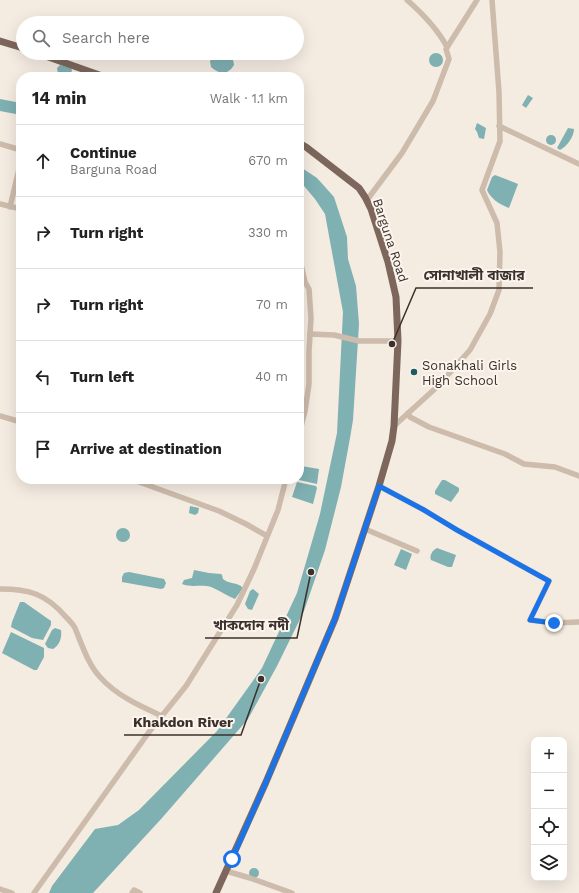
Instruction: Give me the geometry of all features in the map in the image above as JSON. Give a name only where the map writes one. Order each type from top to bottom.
[{"type":"main road","points":[[0,41],[16,46]]},
{"type":"main road","points":[[57,60],[91,72]]},
{"type":"main road","name":"Barguna Road","points":[[216,893],[266,782],[335,619],[379,486],[388,456],[394,426],[398,341],[396,297],[388,262],[367,200],[359,188],[304,146]]},
{"type":"street","points":[[367,200],[402,153],[433,101],[449,59],[441,36],[433,25],[408,0]]},
{"type":"street","points":[[446,47],[477,0]]},
{"type":"street","points":[[394,426],[438,386],[470,350],[490,314],[499,290],[500,252],[497,223],[482,190],[500,141],[499,92],[492,0]]},
{"type":"street","points":[[499,126],[579,164]]},
{"type":"street","points":[[0,144],[16,149]]},
{"type":"street","points":[[10,207],[16,182]]},
{"type":"street","points":[[0,204],[16,208]]},
{"type":"street","points":[[304,278],[309,289],[311,306],[309,384],[304,418]]},
{"type":"street","points":[[310,334],[360,341],[398,341]]},
{"type":"street","points":[[408,413],[410,418],[429,427],[505,454],[524,464],[555,467],[579,476]]},
{"type":"street","points":[[0,416],[16,421]]},
{"type":"street","points":[[145,484],[219,511],[267,536]]},
{"type":"street","points":[[36,892],[149,732],[186,686],[237,605],[278,510],[285,484]]},
{"type":"street","points":[[379,486],[549,581],[530,620],[554,623],[579,622]]},
{"type":"street","points":[[364,529],[417,551]]},
{"type":"street","points":[[0,589],[26,591],[47,599],[59,609],[74,626],[91,664],[99,677],[114,691],[137,705],[162,716]]},
{"type":"street","points":[[226,871],[292,893]]},
{"type":"street","points":[[0,888],[12,893]]},
{"type":"street","points":[[132,893],[134,890],[140,893]]},
{"type":"water","points":[[433,53],[439,53],[443,57],[443,63],[439,67],[433,67],[429,63],[429,57]]},
{"type":"water","points":[[233,60],[234,65],[229,71],[220,72],[211,67],[210,61]]},
{"type":"water","points":[[60,65],[71,68],[72,70],[72,72],[58,72],[57,68]]},
{"type":"water","points":[[528,95],[533,98],[526,108],[522,105]]},
{"type":"water","points":[[0,99],[16,102],[16,114],[0,111]]},
{"type":"water","points":[[477,123],[486,128],[484,139],[479,138],[475,129]]},
{"type":"water","points":[[568,128],[574,129],[573,135],[568,144],[560,150],[557,148]]},
{"type":"water","points":[[549,135],[553,135],[555,136],[555,144],[549,145],[546,142],[546,138]]},
{"type":"water","points":[[304,169],[317,178],[334,197],[347,237],[348,259],[356,286],[359,324],[353,420],[341,487],[325,550],[304,611],[277,666],[248,719],[162,818],[93,893],[49,893],[52,886],[95,829],[118,825],[139,810],[217,731],[262,668],[297,593],[320,514],[337,433],[343,312],[325,214],[304,186]]},
{"type":"water","points":[[495,175],[518,184],[509,208],[496,201],[487,190],[492,177]]},
{"type":"water","points":[[304,466],[319,469],[317,484],[304,481]]},
{"type":"water","points":[[442,480],[445,480],[459,488],[459,491],[451,502],[435,494],[435,491]]},
{"type":"water","points":[[304,483],[316,486],[317,488],[313,504],[292,497],[296,484]]},
{"type":"water","points":[[190,506],[199,508],[198,513],[195,515],[189,513]]},
{"type":"water","points":[[123,528],[128,530],[130,535],[128,540],[123,542],[118,540],[116,535],[118,530]]},
{"type":"water","points":[[437,548],[456,555],[452,567],[448,567],[431,560],[432,553]]},
{"type":"water","points":[[401,549],[412,554],[406,570],[394,565]]},
{"type":"water","points":[[194,570],[221,574],[225,581],[243,588],[235,599],[211,587],[189,586],[182,584],[184,580],[192,578]]},
{"type":"water","points":[[129,572],[164,579],[166,583],[164,588],[161,589],[122,582],[124,573]]},
{"type":"water","points":[[253,589],[259,594],[252,610],[248,609],[245,604],[250,591]]},
{"type":"water","points":[[20,602],[24,602],[51,621],[51,625],[43,640],[32,638],[11,627]]},
{"type":"water","points":[[55,628],[61,630],[60,641],[53,649],[48,648],[45,644],[52,630]]},
{"type":"water","points":[[11,632],[44,648],[44,657],[37,670],[34,670],[2,653]]},
{"type":"water","points":[[254,868],[259,873],[254,878],[249,873]]},
{"type":"place","name":"সোনাখালী বাজার","points":[[392,344]]},
{"type":"place","name":"Sonakhali Girls High School","points":[[414,372]]},
{"type":"place","name":"খাকদোন নদী","points":[[311,572]]},
{"type":"place","name":"Khakdon River","points":[[261,679]]},
{"type":"route","points":[[232,859],[335,619],[379,486],[549,581],[530,620],[554,623]]}]
